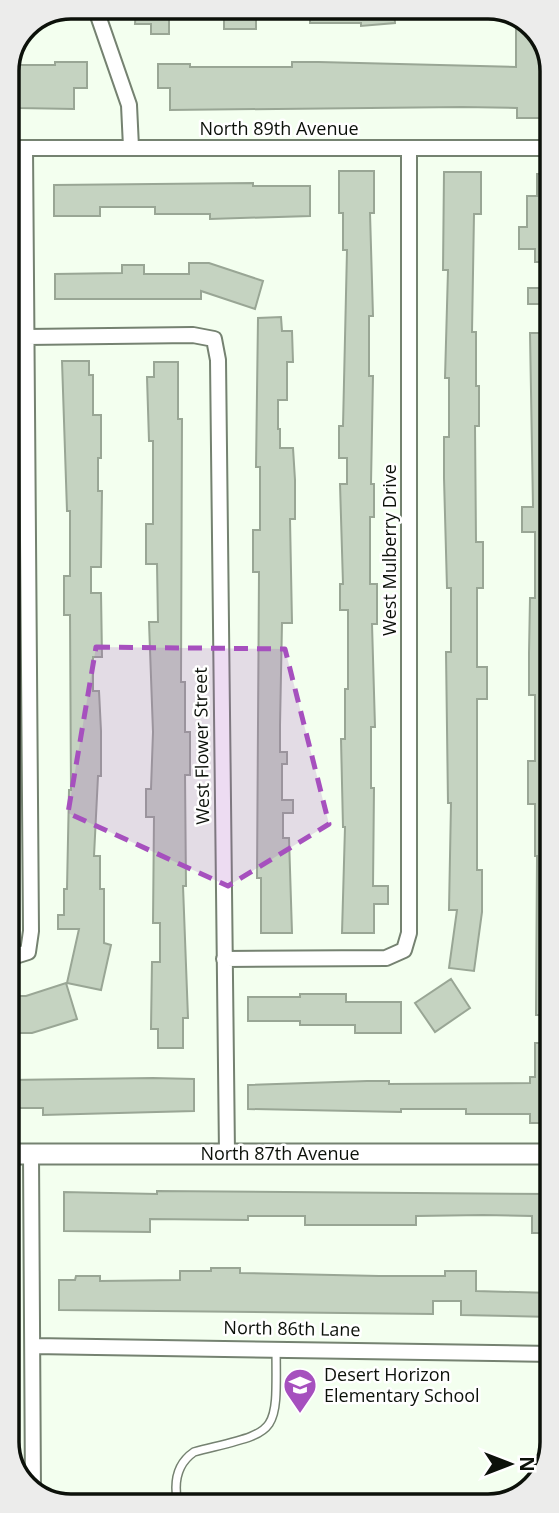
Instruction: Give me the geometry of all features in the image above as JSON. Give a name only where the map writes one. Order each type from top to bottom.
[{"type":"street","points":[[99,20],[129,105],[131,147]]},
{"type":"street","name":"North 89th Avenue","points":[[19,148],[540,148]]},
{"type":"street","points":[[19,955],[28,952],[31,931],[25,148]]},
{"type":"street","name":"West Mulberry Drive","points":[[224,959],[386,958],[404,950],[410,933],[409,149]]},
{"type":"street","name":"West Flower Street","points":[[27,337],[193,335],[214,339],[218,360],[227,1154]]},
{"type":"street","name":"North 87th Avenue","points":[[19,1154],[540,1154]]},
{"type":"street","points":[[31,1154],[33,1478]]},
{"type":"street","name":"North 86th Lane","points":[[33,1346],[540,1354]]},
{"type":"lane","points":[[177,1494],[177,1476],[187,1457],[194,1452],[256,1436],[267,1429],[276,1403],[276,1349]]},
{"type":"highlighted area","points":[[96,647],[285,649],[329,824],[228,886],[68,813]]},
{"type":"building","points":[[310,19],[395,19],[395,23],[361,26],[361,23],[310,23]]},
{"type":"building","points":[[135,20],[169,20],[169,34],[151,34],[151,24],[135,24]]},
{"type":"building","points":[[224,20],[256,20],[256,29],[224,29]]},
{"type":"building","points":[[516,28],[531,42],[538,58],[540,118],[517,118],[517,108],[170,110],[170,88],[158,88],[158,64],[190,64],[190,67],[292,67],[292,62],[319,62],[516,67]]},
{"type":"building","points":[[55,62],[87,62],[87,88],[74,88],[74,109],[19,108],[20,65],[55,65]]},
{"type":"building","points":[[339,171],[374,171],[374,213],[370,213],[373,316],[369,316],[369,376],[373,376],[371,484],[374,484],[374,517],[370,517],[370,584],[377,584],[377,624],[372,624],[375,727],[371,727],[371,788],[374,788],[373,886],[388,886],[388,904],[374,904],[374,933],[342,933],[345,827],[341,739],[345,739],[345,689],[348,689],[348,610],[340,610],[340,584],[343,584],[340,484],[347,484],[347,458],[339,458],[339,426],[343,426],[347,250],[343,250],[343,213],[339,213]]},
{"type":"building","points":[[444,172],[481,172],[481,214],[474,214],[472,332],[476,332],[476,386],[479,386],[479,426],[475,426],[476,542],[483,542],[483,588],[477,588],[477,667],[487,667],[487,699],[477,699],[477,870],[482,870],[482,912],[474,971],[449,968],[457,910],[449,910],[451,803],[448,803],[446,652],[451,652],[451,588],[447,588],[444,478],[444,437],[449,437],[449,378],[445,378],[448,270],[443,270]]},
{"type":"building","points":[[537,174],[540,174],[540,262],[535,262],[535,249],[519,249],[519,227],[527,227],[527,196],[537,196]]},
{"type":"building","points":[[253,183],[253,186],[310,186],[310,216],[210,219],[210,214],[155,214],[155,207],[100,207],[100,216],[54,216],[54,185]]},
{"type":"building","points":[[189,263],[209,263],[263,281],[255,309],[201,291],[201,299],[55,299],[55,274],[122,273],[122,265],[144,265],[144,274],[189,274]]},
{"type":"building","points":[[528,288],[540,288],[540,304],[528,304]]},
{"type":"building","points":[[281,317],[282,331],[292,331],[293,362],[287,362],[287,400],[278,400],[280,448],[293,448],[295,480],[295,519],[290,519],[292,623],[282,623],[280,725],[280,752],[287,752],[287,764],[282,764],[282,800],[293,800],[293,813],[283,813],[283,838],[289,838],[292,933],[261,933],[261,878],[257,878],[259,572],[253,572],[253,530],[260,530],[260,467],[256,467],[258,318]]},
{"type":"building","points":[[530,333],[540,333],[540,1015],[536,1015],[535,804],[528,804],[528,761],[535,761],[535,695],[529,695],[529,653],[530,598],[535,598],[535,532],[522,532],[522,507],[533,507]]},
{"type":"building","points":[[62,361],[89,361],[89,375],[93,375],[93,415],[101,415],[98,491],[102,491],[101,567],[91,567],[91,593],[101,593],[102,657],[93,657],[93,691],[99,691],[101,731],[101,776],[98,776],[94,856],[100,856],[100,889],[104,889],[104,943],[111,945],[101,990],[67,983],[79,929],[58,929],[58,915],[64,915],[64,889],[67,889],[71,790],[70,615],[64,615],[64,576],[70,576],[70,511],[67,511]]},
{"type":"building","points":[[154,362],[178,362],[178,419],[182,419],[181,682],[185,682],[185,732],[190,732],[190,775],[185,775],[186,886],[183,886],[188,1018],[183,1018],[183,1048],[158,1048],[158,1029],[151,1029],[152,962],[160,962],[160,923],[153,923],[154,817],[146,817],[146,789],[151,789],[153,732],[149,622],[158,622],[157,564],[146,564],[146,524],[153,524],[153,441],[149,441],[147,377],[154,377]]},
{"type":"building","points":[[451,979],[470,1008],[435,1032],[415,1003]]},
{"type":"building","points":[[66,983],[77,1019],[32,1033],[19,1033],[19,996]]},
{"type":"building","points":[[300,994],[346,994],[346,1002],[401,1002],[401,1033],[355,1033],[355,1025],[248,1021],[248,997],[300,997]]},
{"type":"building","points":[[535,1043],[540,1043],[540,1123],[530,1123],[530,1114],[466,1114],[466,1109],[401,1109],[401,1112],[248,1109],[248,1085],[367,1081],[389,1081],[389,1084],[530,1083],[530,1077],[535,1077]]},
{"type":"building","points":[[194,1079],[194,1111],[43,1115],[43,1108],[19,1108],[19,1080]]},
{"type":"building","points":[[157,1191],[540,1194],[540,1233],[532,1233],[532,1216],[483,1215],[416,1216],[416,1225],[305,1225],[305,1216],[248,1216],[248,1220],[150,1219],[150,1232],[64,1231],[64,1192],[157,1194]]},
{"type":"building","points":[[211,1268],[240,1268],[240,1273],[445,1276],[445,1271],[476,1271],[476,1291],[540,1293],[540,1317],[461,1315],[461,1301],[433,1301],[433,1314],[59,1310],[59,1280],[75,1280],[76,1276],[100,1276],[100,1281],[180,1280],[180,1271],[211,1271]]},
{"type":"place","name":"Desert Horizon Elementary School","points":[[300,1415]]}]
